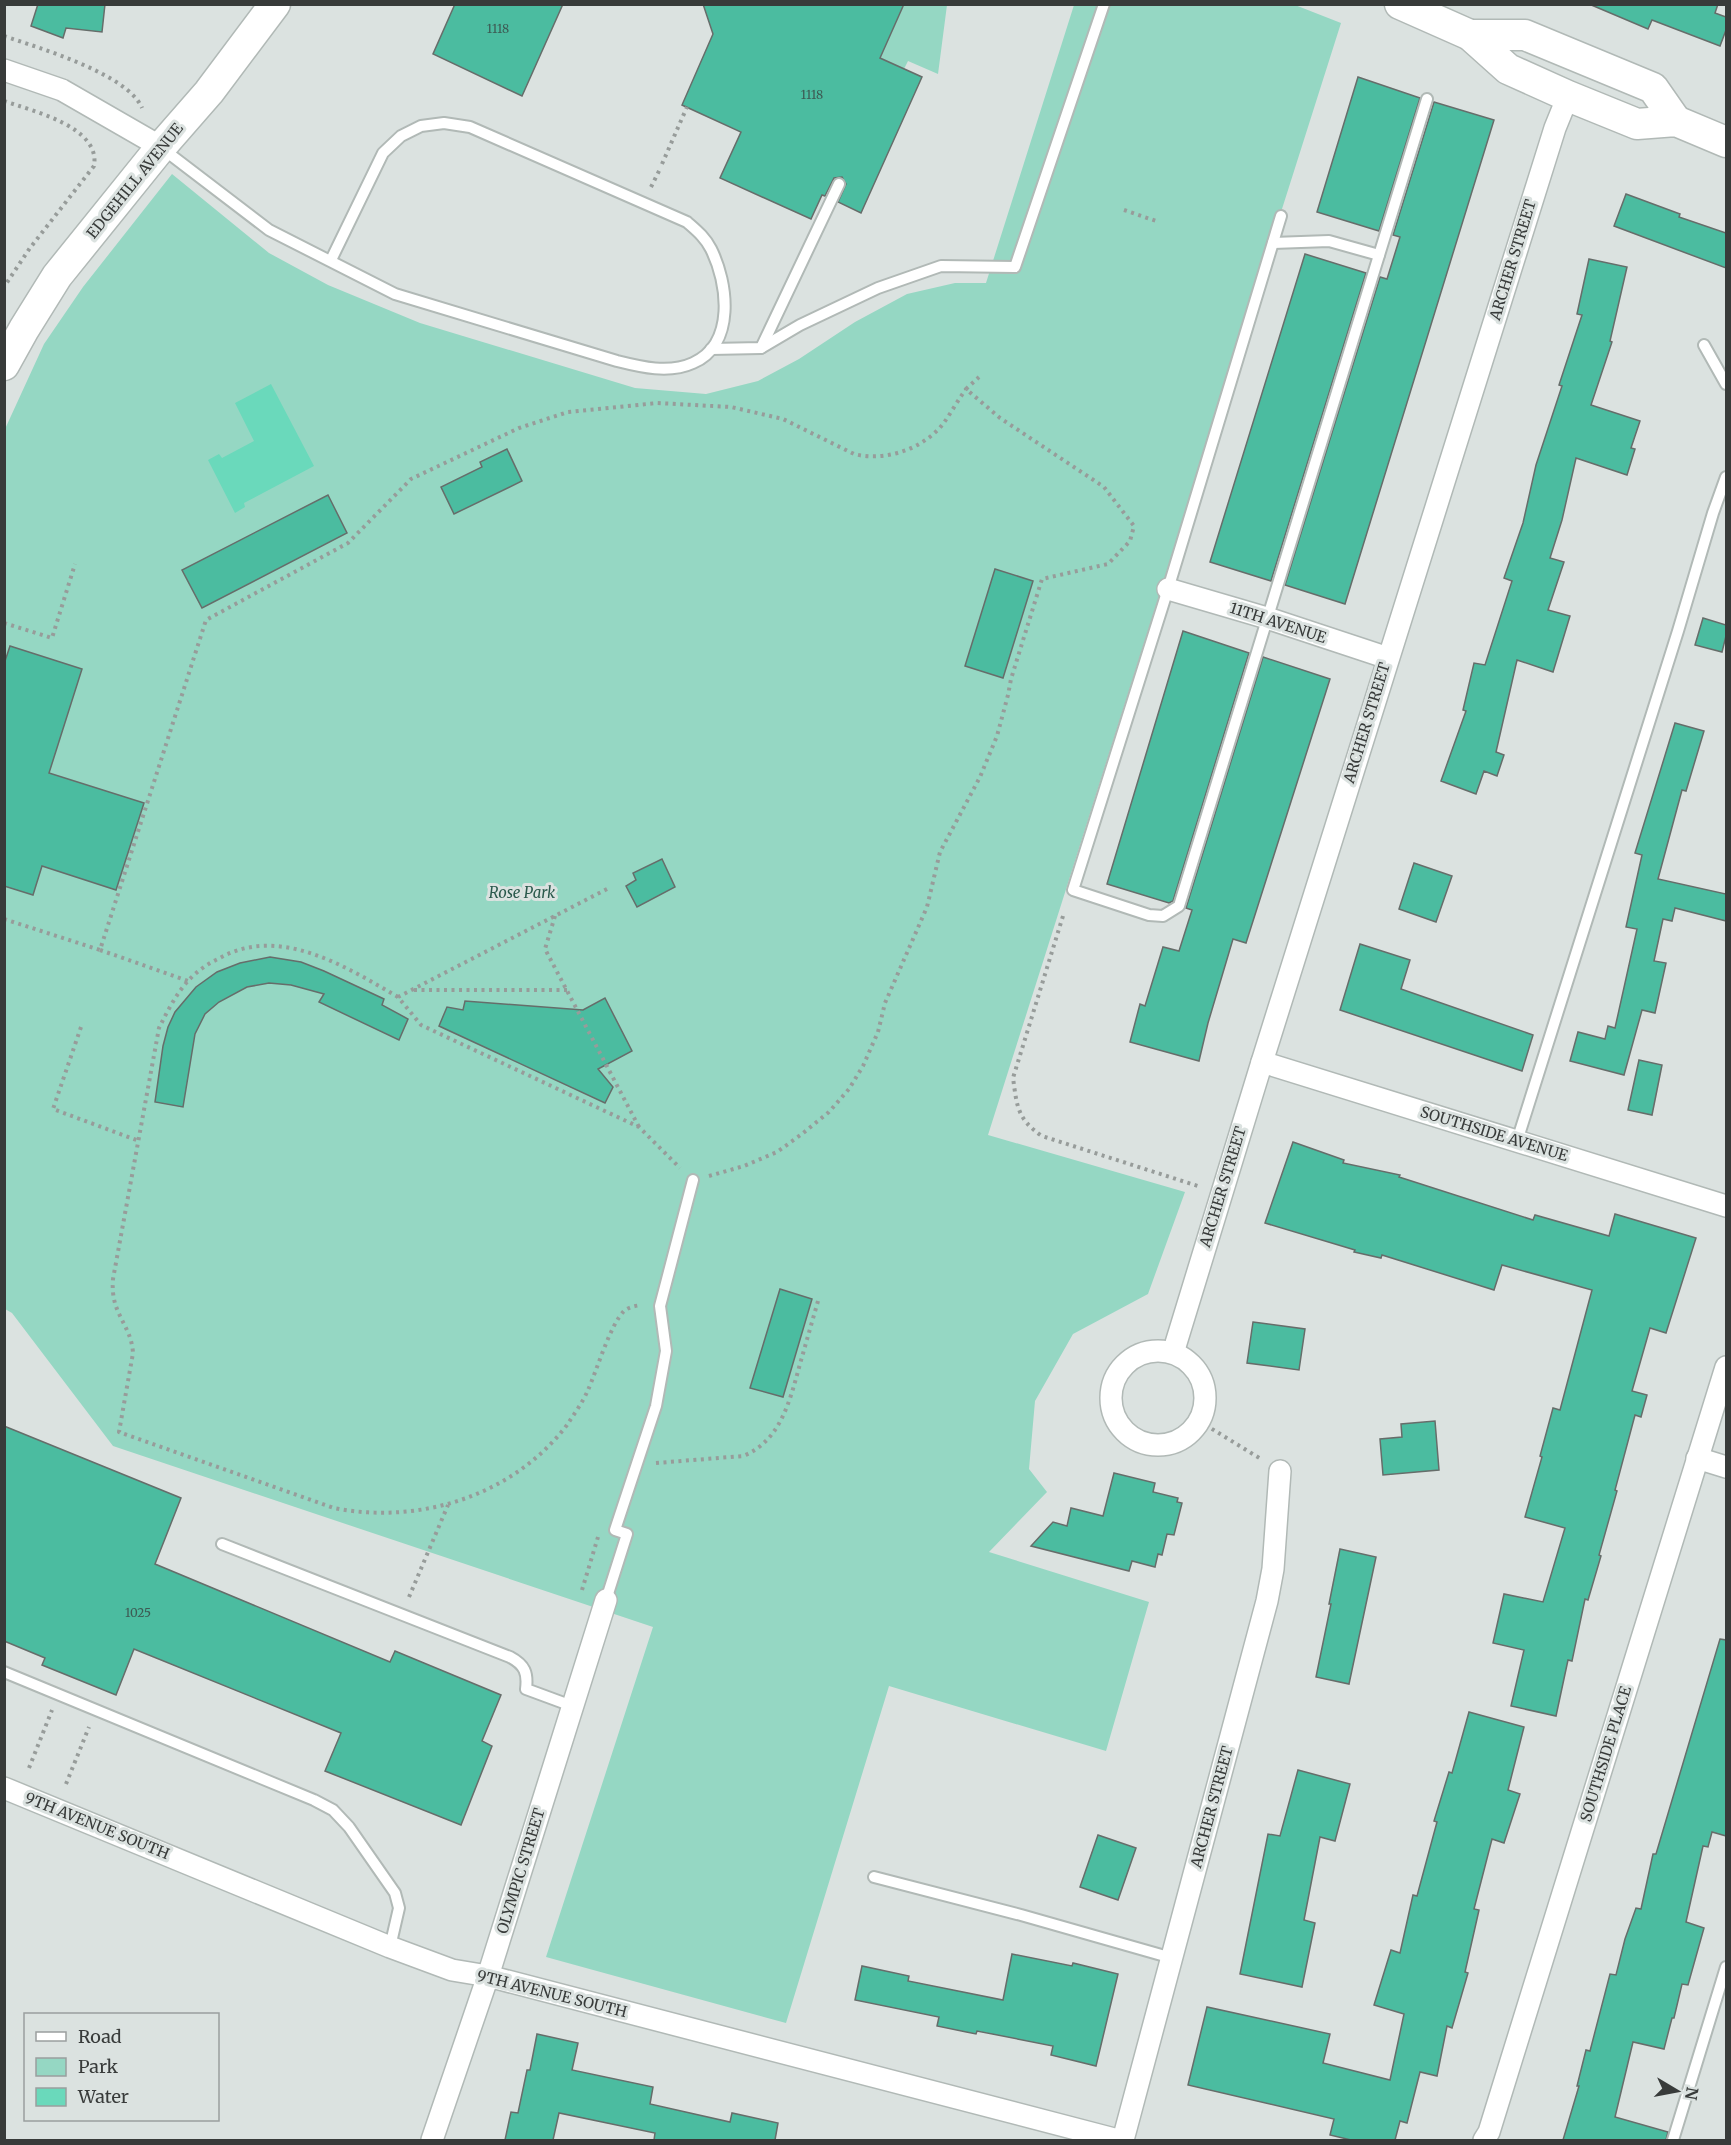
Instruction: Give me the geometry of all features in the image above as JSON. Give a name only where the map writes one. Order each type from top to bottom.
[{"type":"main road","name":"EDGEHILL AVENUE","points":[[4,364],[57,276],[208,92],[275,4]]},
{"type":"main road","points":[[1400,4],[1470,35],[1508,69],[1568,96],[1637,124],[1676,121],[1726,142]]},
{"type":"main road","points":[[1470,35],[1525,35],[1653,88],[1676,121]]},
{"type":"street","points":[[4,70],[62,90],[161,147]]},
{"type":"street","name":"ARCHER STREET","points":[[1173,1353],[1388,658],[1555,128],[1568,96]]},
{"type":"street","name":"11TH AVENUE","points":[[1168,589],[1267,618],[1388,658]]},
{"type":"street","name":"SOUTHSIDE AVENUE","points":[[1262,1062],[1726,1206]]},
{"type":"street","points":[[1145,1352],[1173,1353],[1181,1357],[1195,1369],[1204,1385],[1205,1404],[1199,1421],[1187,1436],[1162,1445],[1143,1443],[1127,1434],[1112,1411],[1111,1402],[1113,1383],[1122,1367],[1145,1352]]},
{"type":"street","name":"SOUTHSIDE PLACE","points":[[1484,2140],[1493,2120],[1726,1367]]},
{"type":"street","points":[[1697,1458],[1726,1467]]},
{"type":"street","name":"ARCHER STREET","points":[[1123,2140],[1267,1601],[1274,1569],[1280,1471]]},
{"type":"street","name":"OLYMPIC STREET","points":[[432,2140],[488,1976],[606,1600]]},
{"type":"street","name":"9TH AVENUE SOUTH","points":[[5,1790],[390,1947],[453,1970],[488,1976],[1118,2140]]},
{"type":"lane","points":[[711,349],[761,348],[800,325],[878,288],[941,266],[1015,267],[1104,4]]},
{"type":"lane","points":[[1281,216],[1168,589],[1072,890],[1149,915],[1163,916],[1179,906],[1427,99]]},
{"type":"lane","points":[[161,147],[269,231],[395,294],[617,361],[648,368],[681,367],[695,362],[711,349],[722,330],[725,309],[722,279],[711,248],[700,233],[687,222],[470,127],[444,123],[421,126],[401,136],[383,153],[331,260]]},
{"type":"lane","points":[[761,348],[839,184]]},
{"type":"lane","points":[[1273,243],[1329,241],[1379,255]]},
{"type":"lane","points":[[1704,345],[1726,384]]},
{"type":"lane","points":[[1517,1141],[1726,477]]},
{"type":"lane","points":[[606,1600],[627,1533],[615,1530],[656,1406],[666,1351],[660,1306],[693,1180]]},
{"type":"lane","points":[[222,1544],[510,1657],[525,1668],[526,1689],[572,1706]]},
{"type":"lane","points":[[4,1672],[314,1800],[333,1810],[349,1827],[395,1893],[399,1908],[390,1947]]},
{"type":"lane","points":[[874,1877],[1021,1915],[1172,1959]]},
{"type":"lane","points":[[1673,2140],[1726,1967]]},
{"type":"path","points":[[4,36],[93,69],[138,98],[142,110]]},
{"type":"path","points":[[4,101],[64,123],[91,144],[96,155],[94,166],[30,248],[4,287]]},
{"type":"path","points":[[662,164],[687,107]]},
{"type":"path","points":[[1124,210],[1159,222]]},
{"type":"path","points":[[100,950],[206,620],[348,543],[411,479],[519,428],[568,412],[657,403],[731,407],[783,419],[854,454],[881,457],[911,447],[933,434],[944,423],[966,389],[979,377]]},
{"type":"path","points":[[555,916],[545,949],[639,1127],[693,1180],[744,1166],[777,1152],[829,1112],[849,1089],[878,1032],[885,1003],[927,907],[940,852],[980,777],[997,736],[1011,679],[1042,579],[1108,564],[1130,541],[1134,526],[1104,488],[1000,418],[966,389]]},
{"type":"path","points":[[4,623],[52,638],[75,564]]},
{"type":"path","points":[[398,997],[607,889]]},
{"type":"path","points":[[1063,916],[1013,1078],[1016,1105],[1027,1126],[1042,1136],[1221,1193]]},
{"type":"path","points":[[4,919],[188,981]]},
{"type":"path","points":[[639,1127],[421,1025],[398,997],[357,973],[326,959],[302,950],[276,945],[250,946],[226,954],[188,981],[169,1008],[159,1028],[112,1294],[119,1317],[132,1341],[133,1353],[118,1432],[334,1508],[395,1514],[448,1504],[491,1487],[514,1474],[550,1444],[587,1393],[606,1346],[624,1312],[638,1305],[660,1306]]},
{"type":"path","points":[[410,990],[567,990]]},
{"type":"path","points":[[81,1027],[53,1109],[139,1141]]},
{"type":"path","points":[[637,1464],[743,1456],[755,1451],[778,1426],[788,1408],[818,1301]]},
{"type":"path","points":[[1199,1421],[1280,1471]]},
{"type":"path","points":[[401,1614],[448,1504]]},
{"type":"path","points":[[581,1595],[602,1525],[615,1530]]},
{"type":"path","points":[[28,1768],[45,1727]]},
{"type":"path","points":[[66,1784],[82,1744]]},
{"type":"green space","points":[[904,5],[947,5],[938,74],[908,61],[904,69],[880,58]]},
{"type":"green space","name":"Rose Park","points":[[1074,5],[1295,5],[1341,23],[988,1135],[1185,1192],[1148,1294],[1073,1334],[1035,1401],[1029,1469],[1047,1492],[989,1552],[1149,1602],[1106,1751],[889,1686],[786,2023],[546,1957],[653,1627],[113,1446],[12,1313],[5,1309],[5,429],[44,344],[83,287],[172,174],[269,253],[328,285],[420,323],[635,388],[706,394],[758,381],[799,359],[855,322],[907,294],[955,283],[986,283]]},
{"type":"water","points":[[271,384],[314,466],[244,503],[245,507],[235,513],[208,460],[219,454],[222,458],[254,441],[235,403]]},
{"type":"building","points":[[38,4],[105,4],[102,32],[66,28],[63,38],[31,26]]},
{"type":"building","points":[[455,4],[563,4],[522,96],[433,54]]},
{"type":"building","points":[[703,4],[904,4],[880,58],[922,77],[861,213],[838,202],[846,184],[842,177],[834,178],[825,196],[822,195],[811,219],[720,178],[741,132],[682,105],[713,34]]},
{"type":"building","points":[[1589,4],[1718,4],[1715,13],[1726,17],[1726,30],[1720,46],[1652,20],[1648,29]]},
{"type":"building","points":[[1358,77],[1420,98],[1379,231],[1317,212]]},
{"type":"building","points":[[1434,102],[1494,120],[1345,604],[1285,585],[1380,277],[1387,279],[1400,237],[1393,235]]},
{"type":"building","points":[[1626,194],[1680,214],[1679,217],[1726,233],[1726,268],[1614,226]]},
{"type":"building","points":[[1305,254],[1366,273],[1271,581],[1210,562]]},
{"type":"building","points":[[1589,259],[1627,267],[1610,341],[1612,342],[1591,405],[1640,421],[1631,448],[1635,449],[1627,475],[1576,458],[1562,520],[1550,558],[1564,562],[1548,610],[1570,616],[1553,672],[1517,660],[1496,752],[1504,755],[1497,776],[1484,771],[1476,794],[1441,781],[1466,711],[1463,710],[1474,663],[1485,665],[1512,581],[1504,578],[1523,523],[1536,465],[1582,315],[1577,314]]},
{"type":"building","points":[[507,449],[522,481],[454,514],[441,487],[482,467],[480,462]]},
{"type":"building","points":[[328,495],[347,533],[202,608],[182,570]]},
{"type":"building","points":[[995,569],[1033,581],[1003,678],[965,666]]},
{"type":"building","points":[[1703,618],[1726,625],[1722,652],[1695,645]]},
{"type":"building","points":[[1183,631],[1249,653],[1173,901],[1169,903],[1107,884]]},
{"type":"building","points":[[10,646],[82,669],[49,773],[144,803],[116,890],[42,866],[33,895],[4,886],[4,664]]},
{"type":"building","points":[[1263,657],[1330,679],[1246,943],[1233,939],[1199,1061],[1130,1042],[1140,1004],[1145,1006],[1163,947],[1179,951],[1192,910],[1186,908]]},
{"type":"building","points":[[1675,723],[1704,731],[1686,791],[1682,790],[1658,879],[1726,894],[1726,921],[1675,908],[1672,921],[1663,919],[1654,961],[1666,963],[1655,1013],[1642,1010],[1624,1075],[1570,1061],[1578,1032],[1605,1039],[1608,1026],[1615,1028],[1637,929],[1626,927],[1642,855],[1635,853]]},
{"type":"building","points":[[662,859],[675,887],[637,907],[626,886],[636,880],[633,873]]},
{"type":"building","points":[[1414,863],[1452,876],[1436,922],[1399,909]]},
{"type":"building","points":[[1360,944],[1410,960],[1401,989],[1533,1035],[1522,1071],[1340,1010]]},
{"type":"building","points":[[270,957],[301,962],[384,999],[382,1005],[408,1019],[399,1040],[319,1002],[324,994],[291,985],[269,983],[247,987],[219,1002],[205,1014],[195,1034],[183,1107],[155,1102],[163,1046],[175,1012],[196,987],[217,972],[240,963]]},
{"type":"building","points":[[605,998],[632,1051],[598,1069],[613,1087],[605,1103],[439,1026],[447,1007],[463,1010],[465,1001],[583,1010]]},
{"type":"building","points":[[1639,1060],[1662,1065],[1652,1115],[1628,1110]]},
{"type":"building","points":[[1293,1142],[1344,1160],[1343,1163],[1400,1175],[1399,1177],[1533,1220],[1535,1215],[1609,1236],[1615,1214],[1696,1238],[1666,1333],[1650,1328],[1632,1391],[1647,1395],[1641,1417],[1635,1415],[1599,1555],[1601,1556],[1588,1600],[1585,1599],[1572,1661],[1568,1660],[1556,1716],[1511,1706],[1524,1650],[1493,1643],[1504,1594],[1543,1602],[1565,1528],[1525,1517],[1553,1408],[1560,1410],[1592,1290],[1502,1265],[1494,1290],[1382,1255],[1381,1258],[1354,1252],[1355,1250],[1265,1223]]},
{"type":"building","points":[[780,1289],[812,1299],[783,1397],[750,1388]]},
{"type":"building","points":[[1253,1322],[1305,1329],[1299,1370],[1247,1363]]},
{"type":"building","points":[[1435,1421],[1439,1470],[1383,1475],[1380,1439],[1402,1437],[1401,1424]]},
{"type":"building","points":[[4,1426],[181,1498],[155,1564],[390,1662],[395,1651],[501,1695],[482,1741],[492,1746],[461,1825],[325,1771],[341,1733],[134,1649],[116,1695],[42,1665],[45,1658],[4,1641]]},
{"type":"building","points":[[1114,1473],[1155,1483],[1153,1492],[1178,1498],[1177,1502],[1182,1503],[1174,1535],[1167,1534],[1162,1555],[1158,1554],[1155,1567],[1132,1561],[1129,1571],[1031,1546],[1053,1522],[1067,1526],[1071,1508],[1103,1516]]},
{"type":"building","points":[[1340,1549],[1376,1557],[1349,1684],[1316,1677]]},
{"type":"building","points":[[1720,1639],[1726,1640],[1726,1836],[1712,1832],[1708,1847],[1703,1846],[1686,1922],[1704,1928],[1688,1985],[1682,1984],[1664,2049],[1633,2042],[1615,2117],[1668,2132],[1666,2140],[1563,2140],[1579,2086],[1577,2086],[1586,2050],[1590,2051],[1610,1974],[1616,1975],[1636,1908],[1641,1909],[1653,1854],[1656,1854]]},
{"type":"building","points":[[1469,1712],[1524,1727],[1508,1790],[1520,1794],[1504,1843],[1492,1839],[1474,1909],[1479,1910],[1465,1972],[1468,1973],[1452,2028],[1447,2026],[1437,2076],[1420,2072],[1407,2123],[1400,2121],[1395,2140],[1351,2140],[1330,2135],[1334,2119],[1188,2085],[1207,2007],[1330,2034],[1323,2063],[1390,2080],[1404,2014],[1374,2005],[1391,1950],[1400,1953],[1413,1895],[1417,1896],[1437,1822],[1434,1821],[1449,1772],[1452,1773]]},
{"type":"building","points":[[1298,1770],[1350,1784],[1335,1841],[1320,1837],[1304,1920],[1315,1923],[1302,1987],[1240,1974],[1268,1834],[1280,1836]]},
{"type":"building","points":[[1098,1835],[1136,1848],[1118,1900],[1080,1887]]},
{"type":"building","points":[[1012,1954],[1072,1966],[1073,1963],[1118,1974],[1096,2066],[1051,2055],[1053,2046],[977,2031],[976,2034],[937,2026],[939,2017],[855,2000],[862,1966],[909,1976],[908,1981],[1003,2000]]},
{"type":"building","points":[[537,2034],[578,2043],[572,2070],[653,2087],[650,2104],[730,2122],[732,2113],[778,2123],[775,2140],[654,2140],[655,2133],[559,2113],[553,2140],[505,2140],[511,2112],[518,2113]]}]
